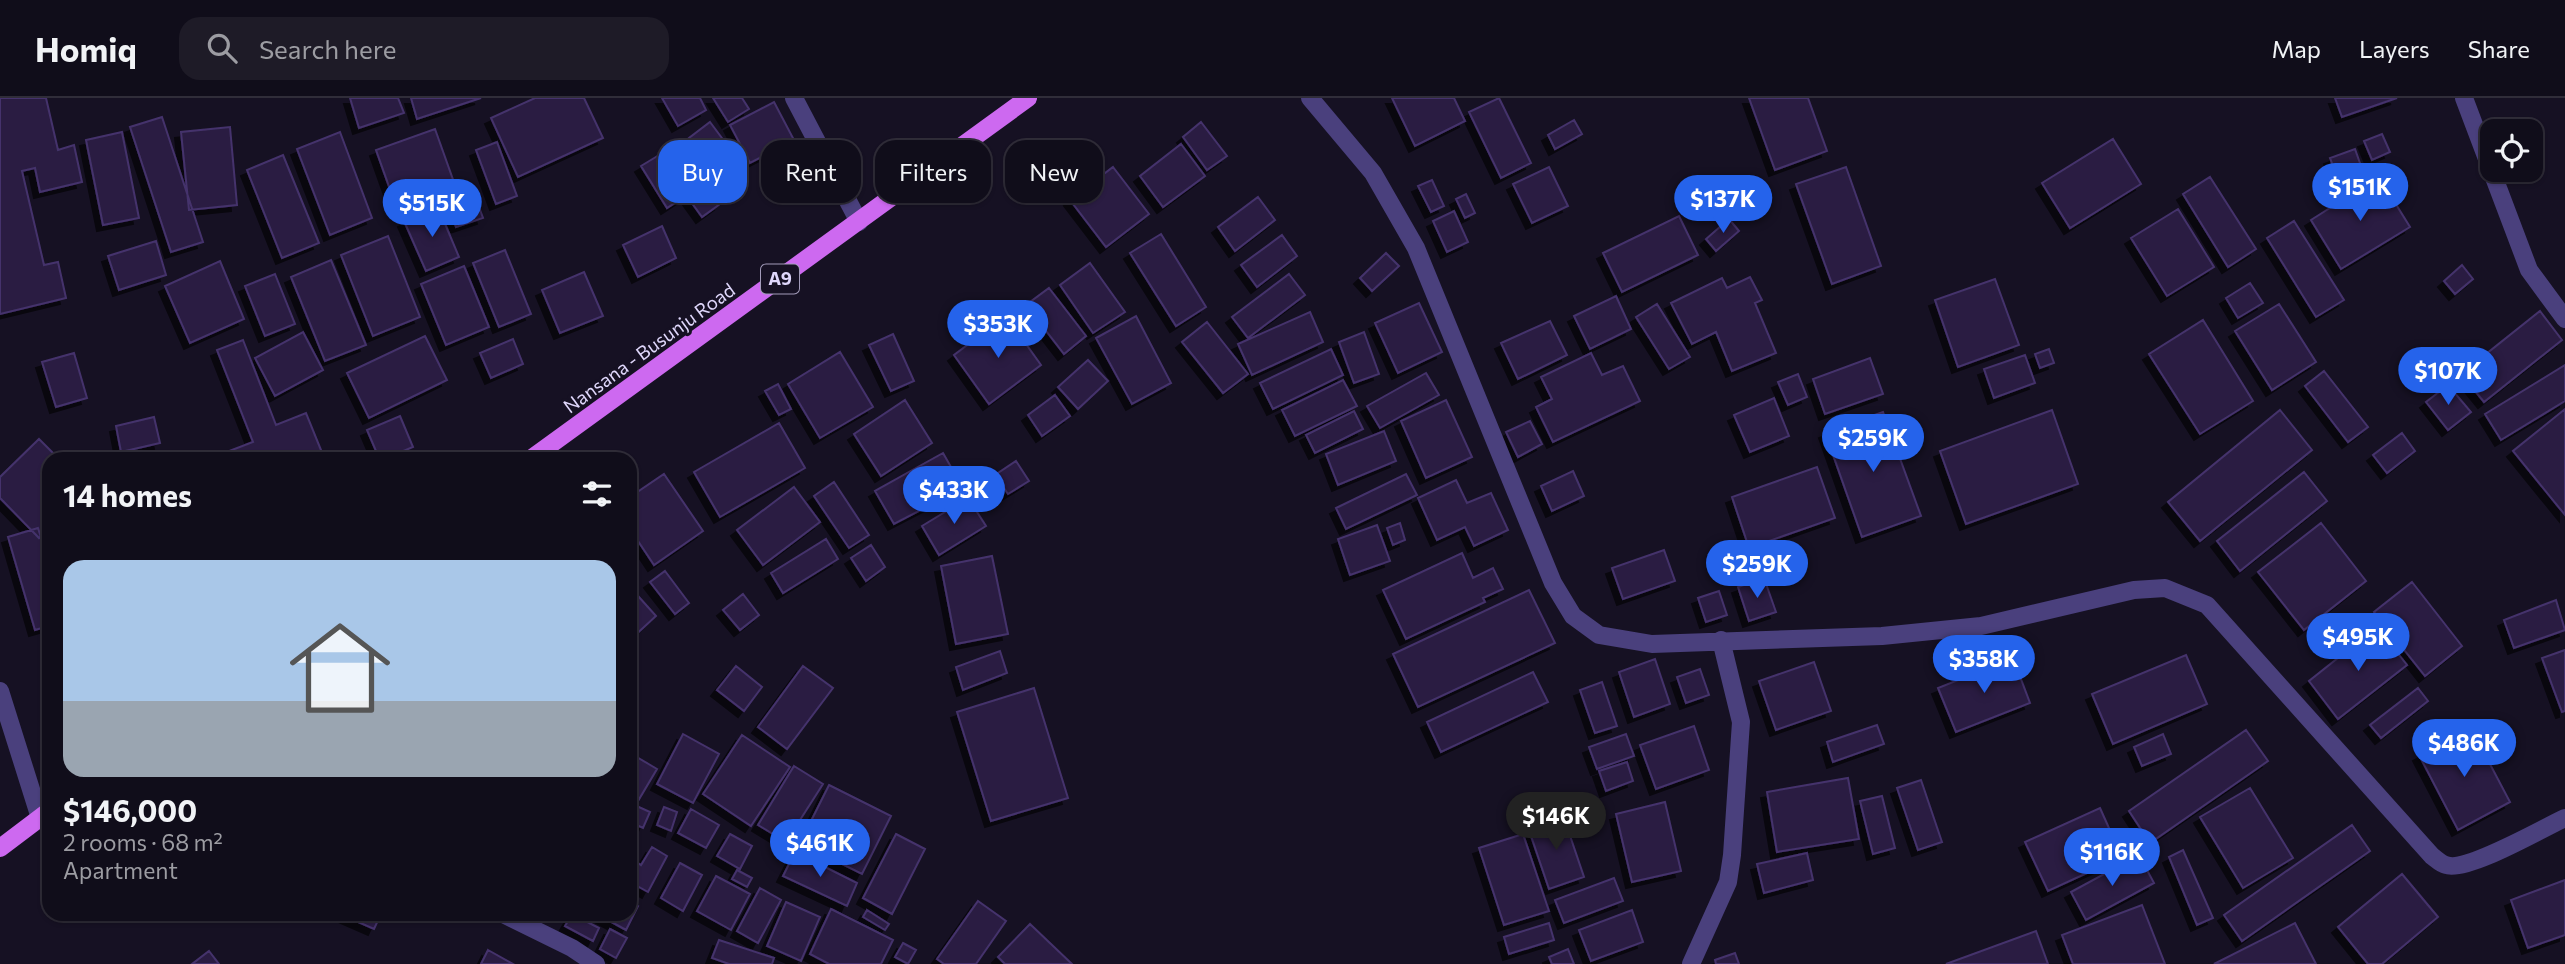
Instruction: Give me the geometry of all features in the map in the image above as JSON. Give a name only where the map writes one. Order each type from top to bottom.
[{"type":"main road","name":"Nansana - Busunju Road","points":[[540,452],[1028,98]]},
{"type":"main road","points":[[0,848],[42,817]]},
{"type":"street","points":[[794,98],[859,222]]},
{"type":"street","points":[[1310,98],[1373,173],[1416,248],[1553,583],[1573,616],[1599,635],[1653,645],[1721,640],[1882,636],[1981,626],[2134,590],[2165,588],[2207,605],[2432,856],[2445,865],[2472,862],[2565,818]]},
{"type":"street","points":[[2463,98],[2529,270],[2565,319]]},
{"type":"street","points":[[1691,964],[1728,882],[1732,855],[1741,722],[1721,640]]},
{"type":"street","points":[[0,691],[42,807]]},
{"type":"street","points":[[517,921],[572,948],[596,964]]},
{"type":"building","points":[[0,98],[46,98],[58,150],[74,145],[82,182],[40,192],[35,168],[22,171],[44,265],[58,262],[66,298],[0,314]]},
{"type":"building","points":[[350,98],[398,98],[404,113],[359,128]]},
{"type":"building","points":[[411,98],[481,98],[417,119]]},
{"type":"building","points":[[535,98],[584,98],[603,138],[518,177],[491,118]]},
{"type":"building","points":[[662,98],[700,98],[706,110],[678,126]]},
{"type":"building","points":[[713,98],[742,98],[749,109],[728,122]]},
{"type":"building","points":[[1392,98],[1454,98],[1465,121],[1415,146]]},
{"type":"building","points":[[1499,98],[1531,163],[1501,178],[1469,112]]},
{"type":"building","points":[[1749,98],[1808,98],[1827,151],[1775,170]]},
{"type":"building","points":[[2335,98],[2397,98],[2342,117]]},
{"type":"building","points":[[774,102],[794,140],[761,140],[761,157],[750,163],[747,157],[747,140],[738,140],[730,125]]},
{"type":"building","points":[[162,117],[203,242],[171,252],[130,127]]},
{"type":"building","points":[[1574,120],[1582,134],[1555,149],[1548,135]]},
{"type":"building","points":[[710,122],[723,140],[690,140],[689,138]]},
{"type":"building","points":[[1201,122],[1227,156],[1207,170],[1183,137]]},
{"type":"building","points":[[230,127],[237,205],[189,210],[181,132]]},
{"type":"building","points":[[435,129],[456,188],[397,209],[376,150]]},
{"type":"building","points":[[122,132],[139,218],[103,225],[86,140]]},
{"type":"building","points":[[340,132],[372,218],[330,235],[297,149]]},
{"type":"building","points":[[2382,134],[2390,152],[2372,160],[2364,141]]},
{"type":"building","points":[[2113,139],[2141,184],[2070,228],[2042,183]]},
{"type":"building","points":[[497,142],[517,196],[496,204],[476,150]]},
{"type":"building","points":[[1181,144],[1205,176],[1163,207],[1140,176]]},
{"type":"building","points":[[2355,149],[2362,169],[2338,179],[2330,158]]},
{"type":"building","points":[[283,155],[319,243],[282,258],[247,170]]},
{"type":"building","points":[[658,156],[658,193],[641,166]]},
{"type":"building","points":[[1113,167],[1149,214],[1106,247],[1072,203],[1103,203],[1103,175]]},
{"type":"building","points":[[1549,167],[1568,206],[1532,223],[1513,184]]},
{"type":"building","points":[[1846,167],[1881,266],[1832,284],[1796,184]]},
{"type":"building","points":[[2210,177],[2256,249],[2228,267],[2183,194]]},
{"type":"building","points":[[2379,177],[2410,227],[2341,269],[2311,220]]},
{"type":"building","points":[[1432,180],[1444,206],[1431,212],[1418,186]]},
{"type":"building","points":[[1466,194],[1475,213],[1465,218],[1456,199]]},
{"type":"building","points":[[1258,197],[1275,220],[1235,251],[1218,227]]},
{"type":"building","points":[[476,199],[483,218],[456,227],[449,208]]},
{"type":"building","points":[[692,203],[719,203],[720,204],[702,217]]},
{"type":"building","points":[[438,207],[459,257],[426,271],[404,221]]},
{"type":"building","points":[[2178,209],[2214,267],[2167,296],[2131,238]]},
{"type":"building","points":[[1454,211],[1468,242],[1447,252],[1433,221]]},
{"type":"building","points":[[1679,216],[1698,255],[1622,292],[1603,253]]},
{"type":"building","points":[[1729,219],[1739,231],[1716,251],[1706,239]]},
{"type":"building","points":[[2294,221],[2344,300],[2316,317],[2267,238]]},
{"type":"building","points":[[662,226],[676,258],[638,277],[623,245]]},
{"type":"building","points":[[1161,234],[1206,307],[1176,326],[1130,253]]},
{"type":"building","points":[[1282,235],[1297,256],[1257,287],[1241,265]]},
{"type":"building","points":[[388,236],[420,317],[373,336],[341,255]]},
{"type":"building","points":[[156,241],[166,275],[119,290],[108,256]]},
{"type":"building","points":[[505,250],[531,314],[499,327],[473,263]]},
{"type":"building","points":[[1386,253],[1399,266],[1372,291],[1360,278]]},
{"type":"building","points":[[331,260],[366,345],[325,361],[291,277]]},
{"type":"building","points":[[220,261],[244,319],[190,343],[165,286]]},
{"type":"building","points":[[1090,263],[1125,312],[1093,333],[1060,285]]},
{"type":"building","points":[[2462,265],[2473,279],[2455,294],[2444,281]]},
{"type":"building","points":[[464,266],[489,327],[446,345],[421,284]]},
{"type":"building","points":[[584,272],[603,316],[560,333],[542,290]]},
{"type":"building","points":[[275,274],[295,324],[265,336],[245,286]]},
{"type":"building","points":[[1289,274],[1305,295],[1248,338],[1232,317]]},
{"type":"building","points":[[1750,277],[1762,300],[1755,303],[1776,353],[1732,371],[1716,332],[1692,344],[1671,303],[1722,278],[1727,288]]},
{"type":"building","points":[[1995,279],[2019,345],[1958,367],[1935,300]]},
{"type":"building","points":[[2250,283],[2263,303],[2238,318],[2226,298]]},
{"type":"building","points":[[1049,288],[1086,336],[1064,354],[1026,305]]},
{"type":"building","points":[[1616,296],[1631,329],[1590,349],[1574,316]]},
{"type":"building","points":[[1419,303],[1442,352],[1398,373],[1375,323]]},
{"type":"building","points":[[1657,304],[1690,357],[1669,369],[1636,317]]},
{"type":"building","points":[[2279,304],[2316,362],[2272,390],[2235,331]]},
{"type":"building","points":[[2540,311],[2562,340],[2484,402],[2461,374]]},
{"type":"building","points":[[1310,312],[1323,342],[1252,375],[1238,344]]},
{"type":"building","points":[[1006,316],[1041,365],[989,404],[954,355]]},
{"type":"building","points":[[1136,316],[1171,383],[1132,404],[1096,338]]},
{"type":"building","points":[[2203,320],[2253,401],[2200,434],[2149,354]]},
{"type":"building","points":[[1550,321],[1567,355],[1518,379],[1501,343]]},
{"type":"building","points":[[1207,322],[1248,374],[1223,393],[1182,342]]},
{"type":"building","points":[[303,332],[323,370],[275,396],[255,358]]},
{"type":"building","points":[[1364,332],[1379,374],[1354,383],[1339,342]]},
{"type":"building","points":[[893,334],[914,381],[891,391],[869,345]]},
{"type":"building","points":[[425,336],[447,380],[369,418],[347,373]]},
{"type":"building","points":[[513,339],[523,364],[491,378],[480,353]]},
{"type":"building","points":[[243,340],[276,425],[306,413],[322,452],[227,452],[253,442],[217,350]]},
{"type":"building","points":[[1331,349],[1343,375],[1273,409],[1260,383]]},
{"type":"building","points":[[2049,349],[2054,363],[2040,368],[2035,354]]},
{"type":"building","points":[[840,352],[873,407],[820,438],[788,384]]},
{"type":"building","points":[[74,353],[87,398],[56,407],[42,362]]},
{"type":"building","points":[[1591,353],[1602,375],[1623,366],[1640,401],[1553,442],[1536,407],[1552,399],[1541,377]]},
{"type":"building","points":[[2025,355],[2035,383],[1994,398],[1984,369]]},
{"type":"building","points":[[1870,358],[1883,394],[1825,414],[1813,379]]},
{"type":"building","points":[[1088,360],[1108,381],[1078,409],[1058,387]]},
{"type":"building","points":[[2565,365],[2565,401],[2501,440],[2485,414]]},
{"type":"building","points":[[2324,371],[2368,427],[2348,442],[2305,386]]},
{"type":"building","points":[[1426,373],[1439,395],[1380,428],[1367,406]]},
{"type":"building","points":[[1798,374],[1807,397],[1788,405],[1778,382]]},
{"type":"building","points":[[1343,380],[1357,406],[1295,436],[1282,410]]},
{"type":"building","points":[[778,384],[791,409],[779,415],[765,391]]},
{"type":"building","points":[[2448,385],[2471,412],[2448,430],[2426,402]]},
{"type":"building","points":[[1055,395],[1070,416],[1042,436],[1028,415]]},
{"type":"building","points":[[1774,398],[1789,436],[1750,452],[1734,415]]},
{"type":"building","points":[[905,400],[932,443],[881,476],[854,434]]},
{"type":"building","points":[[1446,400],[1472,457],[1426,478],[1401,421]]},
{"type":"building","points":[[2565,409],[2565,515],[2513,451]]},
{"type":"building","points":[[2052,410],[2078,484],[1966,524],[1940,451]]},
{"type":"building","points":[[2280,410],[2312,450],[2200,541],[2168,502]]},
{"type":"building","points":[[1354,411],[1363,429],[1315,453],[1306,435]]},
{"type":"building","points":[[1883,412],[1921,516],[1862,537],[1825,432]]},
{"type":"building","points":[[400,416],[413,447],[401,452],[376,452],[367,430]]},
{"type":"building","points":[[154,417],[160,443],[121,452],[116,426]]},
{"type":"building","points":[[1530,421],[1542,444],[1518,457],[1506,432]]},
{"type":"building","points":[[779,423],[805,468],[720,517],[694,472]]},
{"type":"building","points":[[1384,431],[1396,461],[1338,485],[1326,454]]},
{"type":"building","points":[[2402,433],[2415,451],[2387,473],[2373,455]]},
{"type":"building","points":[[39,439],[52,452],[42,452],[42,535],[39,538],[0,498],[0,477]]},
{"type":"building","points":[[943,453],[963,488],[894,524],[875,491]]},
{"type":"building","points":[[1016,461],[1029,481],[1008,494],[995,475]]},
{"type":"building","points":[[1817,467],[1835,518],[1749,548],[1732,497]]},
{"type":"building","points":[[1573,471],[1584,496],[1552,511],[1541,486]]},
{"type":"building","points":[[2304,472],[2327,501],[2240,571],[2217,541]]},
{"type":"building","points":[[664,474],[703,531],[654,565],[637,540],[637,492]]},
{"type":"building","points":[[1406,474],[1417,495],[1346,529],[1336,508]]},
{"type":"building","points":[[1456,480],[1467,503],[1491,493],[1508,530],[1474,546],[1465,527],[1437,540],[1418,498]]},
{"type":"building","points":[[834,482],[869,535],[849,548],[814,496]]},
{"type":"building","points":[[794,487],[820,522],[763,565],[737,530]]},
{"type":"building","points":[[968,498],[986,526],[939,555],[922,526]]},
{"type":"building","points":[[1400,523],[1405,540],[1393,545],[1387,528]]},
{"type":"building","points":[[2321,523],[2366,581],[2304,630],[2258,572]]},
{"type":"building","points":[[1377,525],[1390,561],[1350,575],[1338,539]]},
{"type":"building","points":[[38,528],[42,541],[42,628],[35,630],[8,537]]},
{"type":"building","points":[[826,539],[838,559],[783,593],[771,573]]},
{"type":"building","points":[[871,545],[885,567],[866,581],[851,558]]},
{"type":"building","points":[[1664,550],[1675,581],[1623,599],[1612,568]]},
{"type":"building","points":[[1462,553],[1473,578],[1493,568],[1503,589],[1483,598],[1485,602],[1406,639],[1383,590]]},
{"type":"building","points":[[992,556],[1008,634],[956,644],[941,566]]},
{"type":"building","points":[[665,571],[689,603],[675,614],[650,582]]},
{"type":"building","points":[[1764,578],[1776,612],[1749,621],[1738,587]]},
{"type":"building","points":[[2412,582],[2462,646],[2425,676],[2374,612]]},
{"type":"building","points":[[1529,590],[1555,643],[1418,707],[1393,654]]},
{"type":"building","points":[[1719,591],[1727,615],[1706,622],[1698,598]]},
{"type":"building","points":[[743,594],[759,615],[740,630],[723,610]]},
{"type":"building","points":[[637,595],[656,616],[637,634]]},
{"type":"building","points":[[2556,600],[2565,630],[2514,648],[2504,620]]},
{"type":"building","points":[[2377,627],[2407,665],[2338,719],[2309,681]]},
{"type":"building","points":[[2565,650],[2565,711],[2562,712],[2542,658]]},
{"type":"building","points":[[1000,651],[1007,673],[963,690],[956,667]]},
{"type":"building","points":[[2186,655],[2207,704],[2113,744],[2092,694]]},
{"type":"building","points":[[2013,658],[2030,703],[1956,732],[1938,688]]},
{"type":"building","points":[[1655,659],[1670,704],[1634,717],[1619,672]]},
{"type":"building","points":[[1814,662],[1831,711],[1776,730],[1759,681]]},
{"type":"building","points":[[736,666],[762,687],[744,711],[717,690]]},
{"type":"building","points":[[803,666],[833,688],[787,749],[758,727]]},
{"type":"building","points":[[1700,669],[1709,695],[1686,703],[1677,677]]},
{"type":"building","points":[[1533,672],[1548,702],[1441,752],[1427,722]]},
{"type":"building","points":[[1602,682],[1617,726],[1595,733],[1580,690]]},
{"type":"building","points":[[1034,688],[1068,798],[991,821],[957,712]]},
{"type":"building","points":[[2418,688],[2428,701],[2381,738],[2370,725]]},
{"type":"building","points":[[1877,725],[1884,744],[1833,762],[1827,742]]},
{"type":"building","points":[[1694,726],[1709,770],[1656,789],[1640,745]]},
{"type":"building","points":[[2471,728],[2510,802],[2458,830],[2419,755]]},
{"type":"building","points":[[2246,730],[2268,761],[2150,843],[2129,811]]},
{"type":"building","points":[[683,734],[719,754],[693,803],[657,784]]},
{"type":"building","points":[[1626,734],[1634,756],[1597,769],[1589,747]]},
{"type":"building","points":[[2163,734],[2171,754],[2142,766],[2134,747]]},
{"type":"building","points":[[742,735],[790,767],[751,826],[703,794]]},
{"type":"building","points":[[637,757],[657,769],[637,800]]},
{"type":"building","points":[[1627,762],[1633,781],[1606,791],[1599,771]]},
{"type":"building","points":[[794,766],[823,784],[786,842],[758,825]]},
{"type":"building","points":[[1848,778],[1859,839],[1777,852],[1767,792]]},
{"type":"building","points":[[1921,780],[1942,842],[1918,850],[1897,788]]},
{"type":"building","points":[[829,785],[891,816],[862,874],[800,843]]},
{"type":"building","points":[[2250,788],[2293,858],[2243,888],[2200,817]]},
{"type":"building","points":[[1882,796],[1895,848],[1873,854],[1860,801]]},
{"type":"building","points":[[1665,802],[1681,871],[1632,882],[1616,814]]},
{"type":"building","points":[[637,806],[650,812],[643,828],[637,825]]},
{"type":"building","points":[[664,807],[677,812],[671,831],[657,825]]},
{"type":"building","points":[[2100,808],[2122,857],[2048,891],[2025,842]]},
{"type":"building","points":[[691,809],[719,825],[706,848],[678,833]]},
{"type":"building","points":[[1563,815],[1584,877],[1549,889],[1528,827]]},
{"type":"building","points":[[2352,825],[2370,851],[2242,941],[2224,915]]},
{"type":"building","points":[[730,834],[752,846],[740,869],[717,856]]},
{"type":"building","points":[[896,834],[925,849],[892,914],[863,898]]},
{"type":"building","points":[[1523,834],[1549,911],[1504,925],[1479,848]]},
{"type":"building","points":[[652,847],[667,856],[648,892],[637,886],[637,862],[641,865]]},
{"type":"building","points":[[2183,850],[2213,918],[2197,925],[2169,857]]},
{"type":"building","points":[[795,852],[857,883],[847,906],[783,876]]},
{"type":"building","points":[[1807,853],[1813,880],[1764,893],[1757,864]]},
{"type":"building","points":[[2139,855],[2154,883],[2086,920],[2071,892]]},
{"type":"building","points":[[680,863],[702,875],[683,911],[661,898]]},
{"type":"building","points":[[737,870],[752,878],[747,887],[732,879]]},
{"type":"building","points":[[2402,874],[2438,917],[2382,964],[2368,964],[2338,927]]},
{"type":"building","points":[[716,876],[750,894],[731,930],[697,911]]},
{"type":"building","points":[[1614,878],[1623,901],[1564,923],[1555,900]]},
{"type":"building","points":[[2565,880],[2565,935],[2528,948],[2511,900]]},
{"type":"building","points":[[760,888],[781,900],[758,943],[737,931]]},
{"type":"building","points":[[978,901],[1006,921],[976,964],[944,964],[937,959]]},
{"type":"building","points":[[786,902],[820,917],[801,961],[767,946]]},
{"type":"building","points":[[2142,905],[2165,964],[2073,964],[2062,935]]},
{"type":"building","points":[[831,909],[893,940],[881,964],[829,964],[810,954]]},
{"type":"building","points":[[867,910],[889,924],[885,930],[863,917]]},
{"type":"building","points":[[1632,910],[1643,942],[1591,961],[1579,930]]},
{"type":"building","points":[[356,921],[378,921],[374,929]]},
{"type":"building","points":[[568,921],[586,921],[599,928],[593,941],[565,926]]},
{"type":"building","points":[[610,921],[630,921],[626,930]]},
{"type":"building","points":[[1549,923],[1554,940],[1509,954],[1504,937]]},
{"type":"building","points":[[2295,923],[2316,964],[2214,964]]},
{"type":"building","points":[[1030,924],[1072,964],[1005,964],[998,957]]},
{"type":"building","points":[[610,929],[627,938],[616,958],[600,949]]},
{"type":"building","points":[[2036,931],[2048,964],[1946,964]]},
{"type":"building","points":[[719,940],[774,958],[772,964],[729,964],[712,958]]},
{"type":"building","points":[[903,943],[916,950],[908,964],[895,957]]},
{"type":"building","points":[[1568,949],[1574,964],[1552,964],[1549,957]]},
{"type":"building","points":[[488,950],[513,964],[481,964]]},
{"type":"building","points":[[209,951],[219,964],[192,964]]},
{"type":"building","points":[[1735,953],[1739,964],[1716,964],[1715,960]]}]
